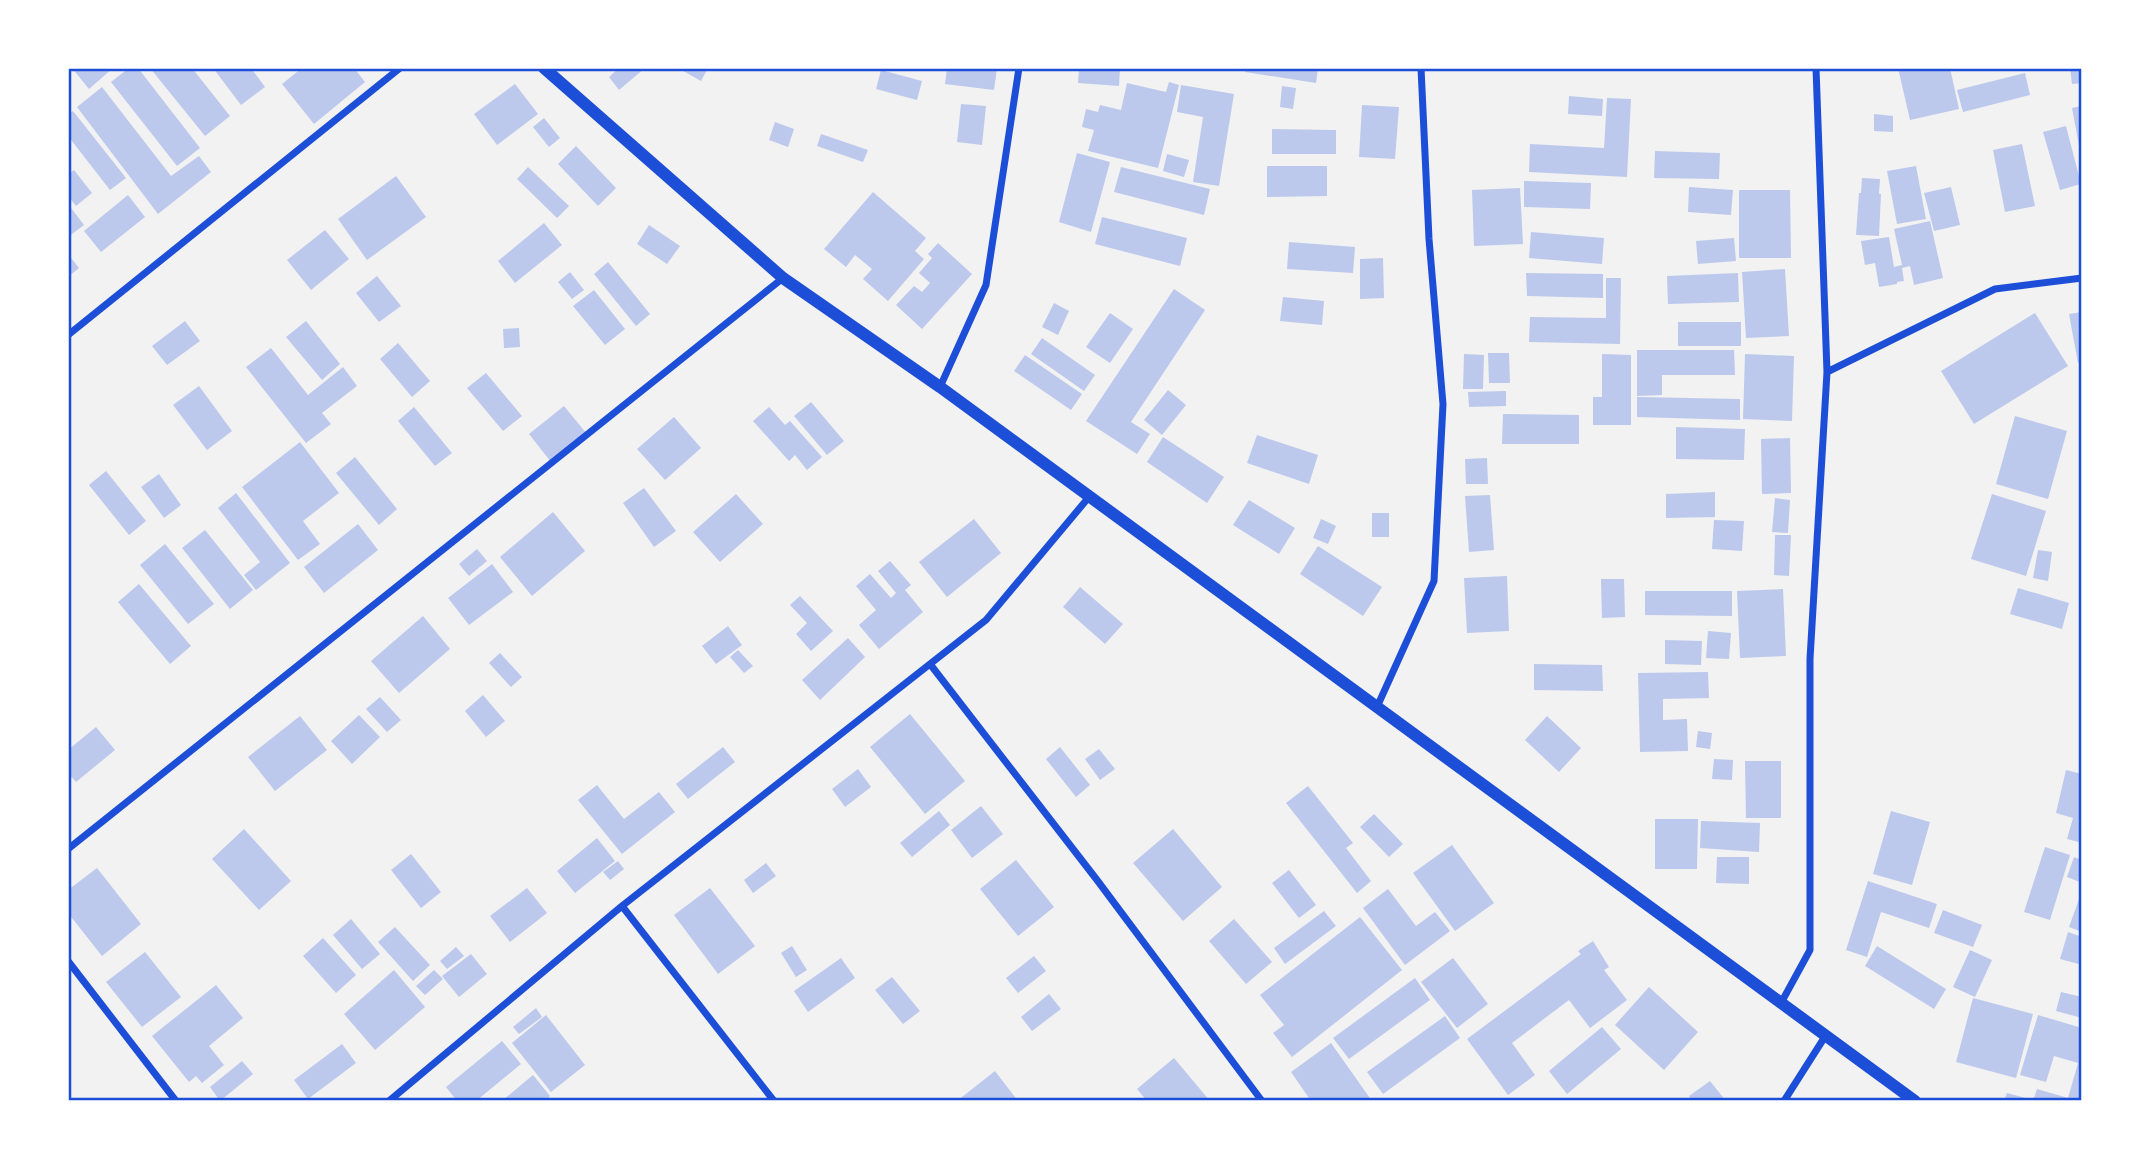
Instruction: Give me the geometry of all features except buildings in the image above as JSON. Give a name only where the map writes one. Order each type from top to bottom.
[{"type":"street","points":[[68,335],[400,68]]},
{"type":"street","points":[[544,68],[783,278],[940,387],[1915,1101]]},
{"type":"street","points":[[940,387],[986,285],[1020,68]]},
{"type":"street","points":[[1377,707],[1434,581],[1443,404],[1429,239],[1421,68]]},
{"type":"street","points":[[1781,1003],[1810,950],[1810,659],[1826,372],[1816,68]]},
{"type":"street","points":[[68,849],[783,278]]},
{"type":"street","points":[[1826,372],[1995,289],[2082,278]]},
{"type":"street","points":[[389,1101],[622,906],[986,620],[1089,497]]},
{"type":"street","points":[[930,664],[1097,880],[1262,1101]]},
{"type":"street","points":[[622,906],[774,1101]]},
{"type":"street","points":[[68,961],[176,1101]]},
{"type":"street","points":[[1784,1101],[1826,1035]]}]
